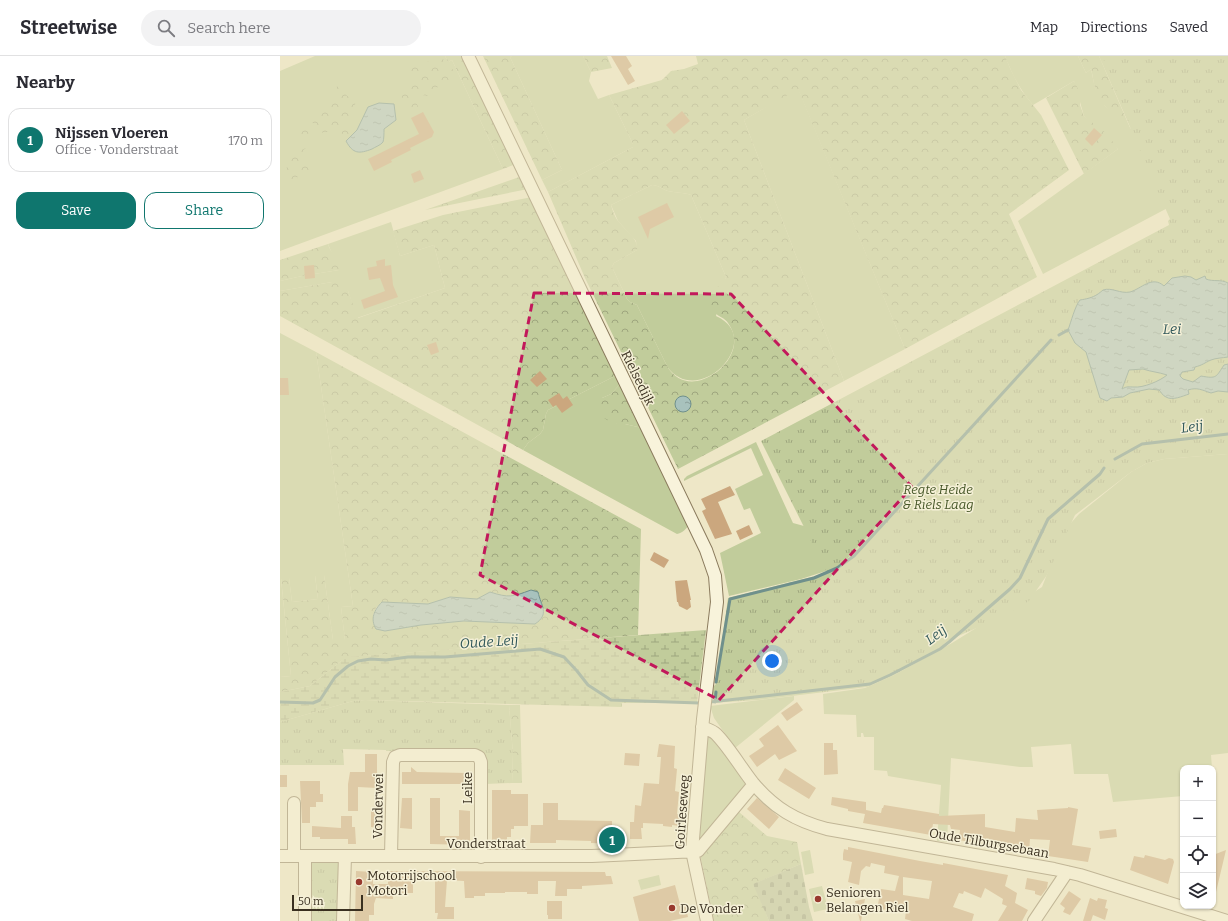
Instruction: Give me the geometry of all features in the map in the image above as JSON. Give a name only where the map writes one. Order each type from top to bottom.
[{"type":"street","name":"Rielsedijk","points":[[468,56],[706,550],[712,566],[716,582],[717,602],[702,727]]},
{"type":"street","name":"Oude Tilburgsebaan","points":[[702,727],[715,733],[754,784],[785,812],[796,819],[811,825],[1067,872],[1227,921]]},
{"type":"street","name":"Goirleseweg","points":[[702,727],[692,851],[707,921]]},
{"type":"street","name":"Leike","points":[[395,757],[400,755],[475,755],[479,758],[481,762],[481,857]]},
{"type":"street","name":"Vonderwei","points":[[391,856],[393,762],[395,757]]},
{"type":"street","points":[[692,851],[698,851],[754,784]]},
{"type":"street","points":[[294,803],[305,921]]},
{"type":"street","name":"Vonderstraat","points":[[280,856],[592,856],[692,851]]},
{"type":"street","points":[[343,921],[345,856]]},
{"type":"street","points":[[1034,921],[1067,872]]},
{"type":"highlighted area","points":[[534,293],[731,294],[912,487],[719,700],[480,575]]},
{"type":"green space","points":[[315,56],[445,56],[448,62],[452,60],[503,169],[280,251],[280,71]]},
{"type":"green space","points":[[440,56],[455,72],[454,86],[440,85],[428,96],[411,93],[420,110],[411,114],[410,108],[404,107],[401,94],[410,80],[411,64],[434,61]]},
{"type":"green space","points":[[445,56],[464,56],[516,164],[503,169],[452,60],[448,62]]},
{"type":"green space","points":[[483,56],[512,56],[510,57],[562,170],[542,180]]},
{"type":"green space","points":[[583,56],[591,72],[589,81],[598,99],[609,95],[633,144],[633,147],[548,192],[542,180],[562,170],[510,57]]},
{"type":"green space","points":[[583,56],[607,56],[612,68],[591,72]]},
{"type":"green space","points":[[696,56],[1005,56],[1021,90],[1041,115],[1069,170],[1009,214],[1037,277],[905,349],[798,89],[744,120],[844,381],[678,469],[585,278],[548,192],[633,147],[633,144],[609,95],[662,80],[671,71],[684,69],[698,64]],"holes":[[[654,185],[668,191],[691,195],[726,277],[722,284],[713,291],[709,299],[713,311],[726,320],[733,332],[733,351],[723,367],[706,378],[697,381],[681,379],[674,375],[668,368],[637,305],[627,299],[612,267],[614,263],[637,250],[637,246],[634,239],[616,218],[611,205]]]},
{"type":"green space","points":[[1005,56],[1078,56],[1086,73],[1091,69],[1095,88],[1105,106],[1131,129],[1099,56],[1228,56],[1228,176],[1043,274],[1018,221],[1118,149],[1084,116],[1074,81],[1033,105],[1017,82]]},
{"type":"green space","points":[[1078,56],[1099,56],[1131,130],[1105,106],[1097,94],[1091,69],[1086,73]]},
{"type":"green space","name":"Regte Heide & Riels Laag","points":[[1102,56],[1228,56],[1228,454],[1164,459],[1147,463],[1131,472],[1075,515],[1047,575],[1029,601],[1002,617],[949,640],[933,653],[894,675],[867,687],[758,700],[711,703],[714,686],[716,684],[728,598],[827,573],[761,441],[1169,225],[1168,221],[1170,219],[1137,144]]},
{"type":"green space","points":[[1074,81],[1080,93],[1080,105],[1084,116],[1107,134],[1118,149],[1084,174],[1046,98]]},
{"type":"green space","points":[[339,85],[347,96],[356,97],[350,129],[351,133],[345,140],[340,130],[333,126],[326,133],[318,132],[311,120],[315,117],[322,105],[333,101],[334,89]]},
{"type":"green space","points":[[798,88],[905,349],[844,381],[744,120]]},
{"type":"green space","points":[[308,130],[310,146],[303,150],[305,162],[308,163],[311,161],[314,170],[310,172],[306,180],[297,177],[298,187],[291,189],[280,175],[287,168],[283,158],[301,144],[298,131]]},
{"type":"green space","points":[[522,176],[528,189],[425,210]]},
{"type":"green space","points":[[652,185],[668,191],[691,195],[726,277],[716,316],[730,326],[734,339],[731,353],[723,366],[711,375],[696,380],[682,378],[668,368],[637,305],[627,299],[612,267],[614,263],[637,250],[636,241],[618,221],[611,205]]},
{"type":"green space","points":[[532,197],[617,375],[548,410],[543,430],[528,443],[523,450],[280,316],[280,291],[332,282],[341,282],[346,287],[358,318],[445,288],[434,245],[400,256],[393,231],[443,215]]},
{"type":"green space","points":[[391,222],[400,256],[434,245],[445,288],[357,318],[348,291],[332,282],[280,291],[280,281],[339,270],[328,244]]},
{"type":"green space","points":[[328,244],[341,265],[339,270],[280,281],[280,260]]},
{"type":"green space","points":[[280,333],[316,352],[353,606],[341,607],[345,640],[333,640],[324,575],[315,576],[318,599],[292,602],[289,578],[281,579],[291,676],[280,677]]},
{"type":"green space","points":[[316,352],[641,529],[638,635],[351,657],[341,661],[310,686],[280,692],[280,677],[291,676],[281,578],[289,578],[292,602],[318,599],[315,575],[324,575],[333,640],[345,640],[341,607],[353,606]],"holes":[[[490,592],[512,597],[538,592],[542,605],[535,624],[464,621],[421,625],[385,631],[373,615],[376,608],[382,602],[428,604],[450,597],[477,599]]]},
{"type":"green space","points":[[617,375],[621,383],[611,394],[602,398],[617,424],[625,424],[642,428],[689,524],[686,529],[677,534],[523,450],[528,443],[543,430],[548,410]]},
{"type":"green space","points":[[621,383],[642,428],[611,422],[602,417],[600,413],[600,403],[602,398],[611,394]]},
{"type":"green space","points":[[756,442],[793,523],[815,529],[826,571],[801,579],[729,596],[720,553],[761,533],[750,508],[744,510],[735,489],[763,475],[751,448],[684,481],[684,479],[687,476]]},
{"type":"green space","points":[[1228,454],[1228,753],[1211,755],[1212,765],[1180,765],[1180,796],[1113,802],[1108,774],[1074,774],[1071,744],[1031,747],[1033,767],[1020,767],[951,758],[947,842],[937,841],[941,785],[888,776],[887,771],[874,770],[874,737],[864,737],[863,733],[861,733],[861,737],[857,737],[856,715],[824,714],[823,694],[865,688],[894,675],[952,643],[1042,587],[1062,536],[1079,514],[1131,472],[1147,463],[1164,459]]},
{"type":"green space","points":[[706,630],[697,703],[622,703],[622,707],[365,700],[353,701],[280,722],[280,692],[310,686],[348,657]]},
{"type":"green space","points":[[794,696],[794,700],[735,748],[714,718],[710,706]]},
{"type":"green space","points":[[365,700],[509,705],[513,754],[512,783],[485,784],[476,752],[343,749],[344,765],[280,765],[280,722],[353,701]]},
{"type":"green space","points":[[509,705],[520,705],[522,783],[512,783],[513,754]]},
{"type":"green space","points":[[710,736],[713,737],[748,782],[698,845],[706,740]]},
{"type":"green space","points":[[739,812],[767,836],[797,842],[801,864],[754,884],[769,921],[714,921],[701,857]]},
{"type":"green space","points":[[810,850],[814,873],[805,875],[801,852]]},
{"type":"green space","points":[[313,861],[337,861],[340,863],[340,921],[308,921],[311,863]]},
{"type":"green space","points":[[801,864],[813,921],[769,921],[753,884]]},
{"type":"green space","points":[[659,875],[661,885],[641,890],[638,880]]},
{"type":"green space","name":"Senioren Belangen Riel","points":[[822,886],[828,909],[814,912],[809,889]]},
{"type":"water","points":[[379,103],[394,104],[396,120],[384,129],[383,142],[381,144],[363,152],[354,151],[346,141],[357,130],[368,107]]},
{"type":"water","name":"Lei","points":[[1185,276],[1196,280],[1205,276],[1206,279],[1209,280],[1228,283],[1228,357],[1211,360],[1195,367],[1194,370],[1182,372],[1180,376],[1183,379],[1193,382],[1201,376],[1213,377],[1217,375],[1224,365],[1228,364],[1228,392],[1218,391],[1211,393],[1200,389],[1194,389],[1188,390],[1189,394],[1178,398],[1168,398],[1159,390],[1149,389],[1130,393],[1123,397],[1111,398],[1107,401],[1100,398],[1086,352],[1075,343],[1068,330],[1078,303],[1080,300],[1087,299],[1106,289],[1130,292],[1151,282],[1160,283],[1164,286],[1172,278]],"holes":[[[1143,369],[1167,375],[1151,384],[1122,389],[1129,370]]]},
{"type":"water","points":[[680,396],[686,396],[691,401],[689,410],[686,412],[680,412],[675,407],[675,401]]},
{"type":"water","points":[[531,590],[538,592],[543,610],[542,617],[535,624],[464,621],[421,625],[385,631],[376,629],[373,622],[375,611],[382,602],[428,604],[450,597],[477,599],[490,592],[510,596]]},
{"type":"building","points":[[611,56],[626,56],[632,66],[628,69],[635,81],[628,85]]},
{"type":"building","points":[[682,111],[690,121],[674,134],[666,125]]},
{"type":"building","points":[[423,112],[434,132],[432,137],[410,148],[411,150],[374,171],[368,159],[419,134],[411,118]]},
{"type":"building","points":[[1094,128],[1102,135],[1092,146],[1085,139]]},
{"type":"building","points":[[420,170],[424,179],[414,183],[411,174]]},
{"type":"building","points":[[667,203],[674,217],[650,229],[648,239],[638,217]]},
{"type":"building","points":[[385,259],[385,266],[391,265],[393,285],[398,297],[364,309],[361,300],[385,291],[380,278],[369,280],[367,268],[377,266],[376,261]]},
{"type":"building","points":[[314,265],[315,278],[305,279],[304,266]]},
{"type":"building","points":[[436,342],[439,352],[431,355],[427,345]]},
{"type":"building","points":[[540,371],[547,379],[537,387],[530,380]]},
{"type":"building","points":[[280,378],[288,378],[289,395],[280,395]]},
{"type":"building","points":[[559,393],[563,399],[567,396],[573,405],[562,413],[556,405],[553,407],[548,400]]},
{"type":"building","points":[[730,486],[735,495],[718,502],[732,534],[715,539],[702,511],[706,509],[701,499]]},
{"type":"building","points":[[749,525],[753,534],[740,540],[736,531]]},
{"type":"building","points":[[654,552],[669,560],[664,568],[650,560]]},
{"type":"building","points":[[687,580],[691,607],[687,610],[679,606],[677,602],[675,581]]},
{"type":"building","points":[[797,702],[803,710],[787,721],[781,713]]},
{"type":"building","points":[[778,725],[797,751],[779,760],[775,754],[757,767],[749,756],[764,746],[759,739]]},
{"type":"building","points":[[824,743],[833,743],[833,750],[837,750],[838,774],[824,775]]},
{"type":"building","points":[[659,744],[675,746],[674,768],[677,769],[675,791],[679,792],[677,814],[681,815],[680,826],[672,825],[672,827],[663,826],[663,824],[643,823],[643,828],[641,828],[642,839],[630,839],[630,822],[634,822],[635,805],[641,806],[644,783],[659,784],[661,757],[657,757]]},
{"type":"building","points":[[625,753],[640,754],[639,766],[624,765]]},
{"type":"building","points":[[365,754],[377,754],[377,788],[358,787],[358,811],[348,811],[348,784],[350,772],[365,772]]},
{"type":"building","points":[[411,767],[417,772],[467,773],[466,784],[402,784],[402,772],[411,772]]},
{"type":"building","points":[[785,768],[816,788],[809,799],[778,780]]},
{"type":"building","points":[[280,775],[287,775],[287,787],[280,787]]},
{"type":"building","points":[[300,781],[320,781],[320,794],[323,794],[323,802],[316,802],[316,807],[310,807],[310,823],[302,823]]},
{"type":"building","points":[[492,790],[511,790],[511,794],[528,794],[528,826],[514,826],[514,829],[511,829],[511,837],[507,837],[507,842],[492,842]]},
{"type":"building","points":[[832,797],[866,802],[866,810],[881,813],[884,805],[939,814],[939,816],[985,814],[985,827],[1015,832],[1016,818],[1038,820],[1037,810],[1068,807],[1078,809],[1072,845],[1091,848],[1088,862],[1048,856],[1050,840],[1030,839],[1029,852],[959,840],[960,830],[951,829],[950,825],[933,824],[931,835],[863,823],[865,814],[848,811],[848,809],[831,805]]},
{"type":"building","points":[[402,798],[412,798],[412,829],[400,828]]},
{"type":"building","points":[[430,798],[440,798],[440,836],[459,836],[459,810],[470,811],[470,845],[430,844]]},
{"type":"building","points":[[757,798],[779,817],[769,829],[747,809]]},
{"type":"building","points":[[543,803],[558,803],[558,820],[612,821],[612,825],[616,825],[616,844],[591,843],[591,841],[556,840],[556,843],[530,843],[531,825],[543,825]]},
{"type":"building","points":[[371,810],[383,810],[382,828],[371,827]]},
{"type":"building","points":[[341,816],[352,816],[352,827],[355,827],[356,844],[348,844],[348,839],[320,839],[320,837],[312,837],[312,826],[341,828]]},
{"type":"building","points":[[1116,829],[1117,837],[1100,839],[1099,831]]},
{"type":"building","points":[[848,847],[920,861],[943,865],[943,863],[1008,875],[1005,886],[1017,893],[1015,903],[1028,910],[1022,921],[998,921],[1007,906],[1002,904],[1003,899],[985,888],[981,898],[964,891],[963,894],[959,893],[953,907],[974,914],[972,921],[912,921],[905,919],[906,911],[877,909],[881,889],[895,891],[899,876],[884,873],[885,866],[871,863],[870,867],[866,866],[861,871],[859,885],[848,882],[852,862],[843,860],[843,854],[844,849],[848,850]],"holes":[[[903,877],[932,881],[929,899],[903,895]]]},
{"type":"building","points":[[1226,850],[1216,892],[1216,873],[1216,854]]},
{"type":"building","points":[[1145,855],[1165,860],[1169,858],[1173,859],[1174,862],[1168,884],[1130,870],[1134,856],[1144,858]]},
{"type":"building","points":[[356,871],[373,872],[373,884],[388,884],[388,871],[605,872],[606,876],[611,876],[613,884],[582,886],[582,889],[567,889],[567,896],[555,896],[556,881],[538,881],[538,894],[527,894],[527,892],[485,893],[485,896],[465,898],[464,881],[447,880],[445,907],[454,907],[454,919],[437,919],[438,913],[435,913],[435,880],[413,880],[413,893],[393,893],[393,899],[376,898],[374,904],[374,915],[369,915],[369,921],[355,921]]},
{"type":"building","points":[[1027,878],[1048,882],[1047,888],[1041,896],[1035,894],[1035,891],[1025,889]]},
{"type":"building","points":[[675,885],[680,904],[685,903],[688,917],[670,921],[639,921],[633,897]]},
{"type":"building","points":[[1069,891],[1081,899],[1070,915],[1063,912],[1065,908],[1060,904]]},
{"type":"building","points":[[1090,898],[1097,901],[1098,898],[1107,900],[1105,908],[1108,909],[1105,920],[1093,915],[1091,921],[1083,921]]},
{"type":"building","points":[[865,899],[861,921],[860,921],[855,901]]},
{"type":"building","points":[[547,901],[562,901],[562,919],[548,919]]},
{"type":"waterway","points":[[1059,335],[1068,330]]},
{"type":"waterway","points":[[716,682],[730,599],[814,578],[837,568],[854,556],[1051,340]]},
{"type":"waterway","name":"Leij","points":[[1115,459],[1142,444],[1228,434]]},
{"type":"waterway","name":"Leij","points":[[710,702],[870,684],[940,649],[1010,589],[1020,578],[1048,519],[1100,474],[1104,468]]},
{"type":"waterway","name":"Oude Leij","points":[[280,702],[313,703],[320,700],[335,677],[348,666],[358,661],[371,659],[386,660],[408,657],[445,657],[540,649],[564,657],[588,685],[611,700],[699,703]]},
{"type":"waterway","points":[[715,702],[716,692]]},
{"type":"place","name":"Nijssen Vloeren","points":[[612,840]]},
{"type":"place","name":"Motorrijschool Motori","points":[[359,882]]},
{"type":"place","name":"Senioren Belangen Riel","points":[[818,899]]},
{"type":"place","name":"De Vonder","points":[[672,908]]}]
